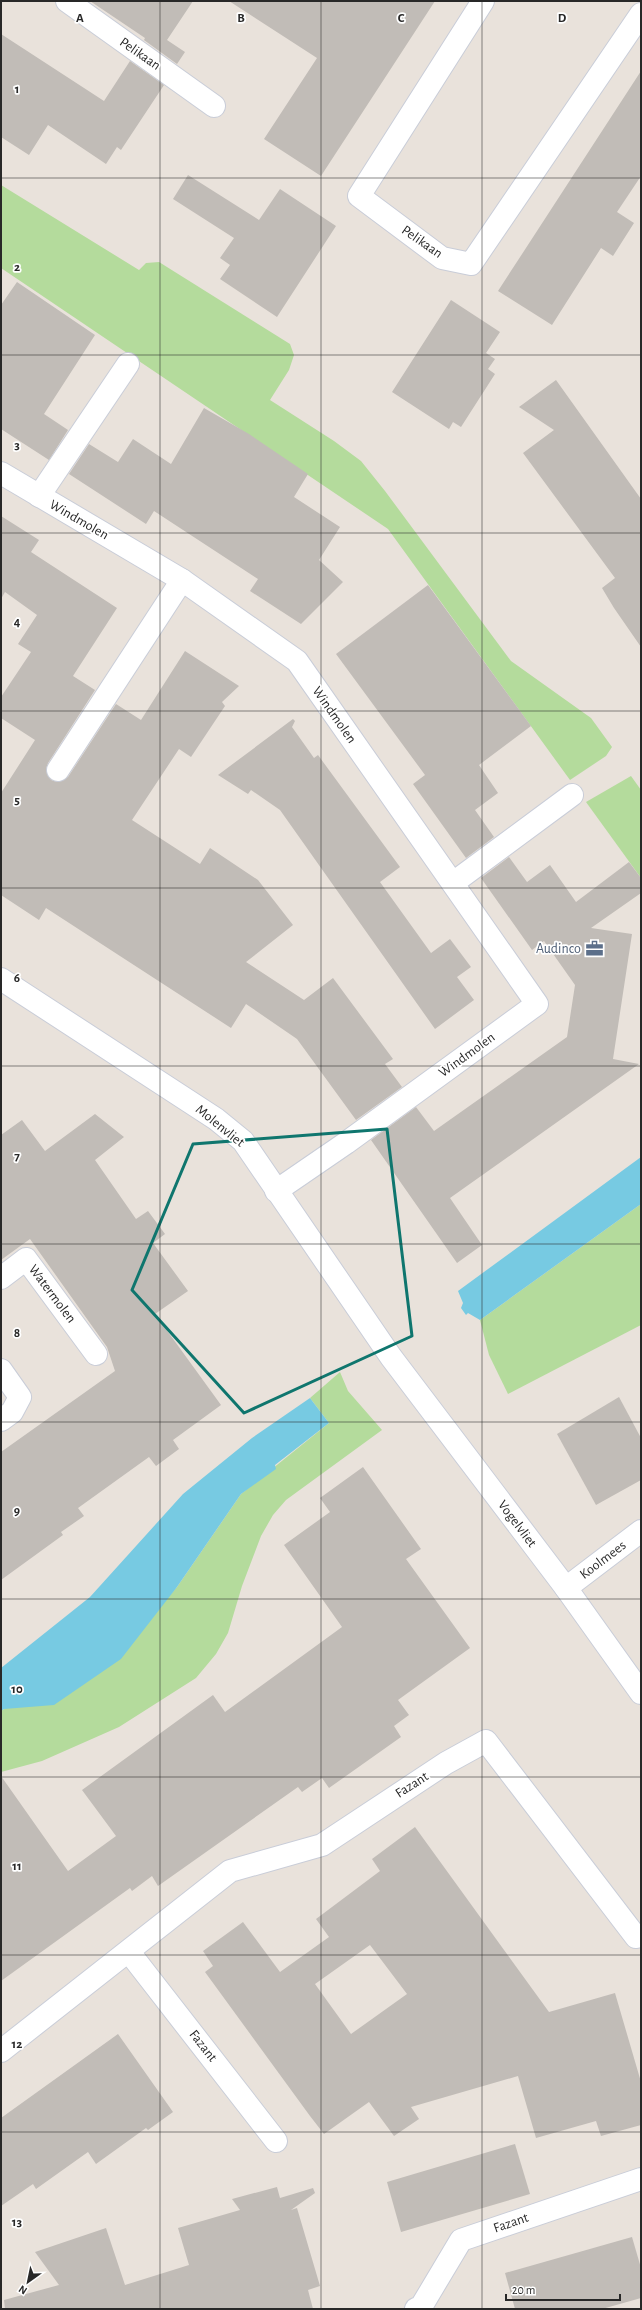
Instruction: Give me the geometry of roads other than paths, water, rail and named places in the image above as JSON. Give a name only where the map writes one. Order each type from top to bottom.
[{"type":"street","name":"Pelikaan","points":[[67,1],[214,106]]},
{"type":"street","name":"Pelikaan","points":[[483,1],[359,196],[442,258],[471,264],[641,14]]},
{"type":"street","points":[[637,1],[641,3]]},
{"type":"street","name":"Windmolen","points":[[39,496],[128,364]]},
{"type":"street","name":"Windmolen","points":[[1,473],[182,580],[297,661],[537,1004],[346,1143],[276,1191]]},
{"type":"street","points":[[58,770],[182,580]]},
{"type":"street","points":[[453,883],[572,795]]},
{"type":"street","name":"Molenvliet","points":[[1,979],[216,1119],[243,1141],[391,1357]]},
{"type":"street","name":"Watermolen","points":[[1,1278],[26,1260],[96,1354]]},
{"type":"street","name":"Vogelvliet","points":[[391,1357],[566,1588],[641,1693]]},
{"type":"street","points":[[1,1370],[20,1397],[12,1412],[1,1420]]},
{"type":"street","name":"Koolmees","points":[[566,1588],[641,1531]]},
{"type":"street","name":"Fazant","points":[[1,2051],[129,1952],[230,1871],[322,1845],[446,1763],[486,1742],[639,1942]]},
{"type":"street","name":"Fazant","points":[[129,1952],[276,2141]]},
{"type":"street","name":"Fazant","points":[[416,2309],[421,2308],[461,2240],[641,2179]]},
{"type":"water","points":[[641,1157],[641,1204],[480,1320],[468,1313],[466,1315],[461,1308],[463,1303],[458,1291]]},
{"type":"water","points":[[310,1398],[329,1423],[275,1465],[276,1469],[241,1494],[177,1587],[121,1659],[54,1705],[4,1709],[1,1711],[1,1668],[90,1597],[183,1494],[252,1438]]},
{"type":"place","name":"Audinco","points":[[594,949]]}]
